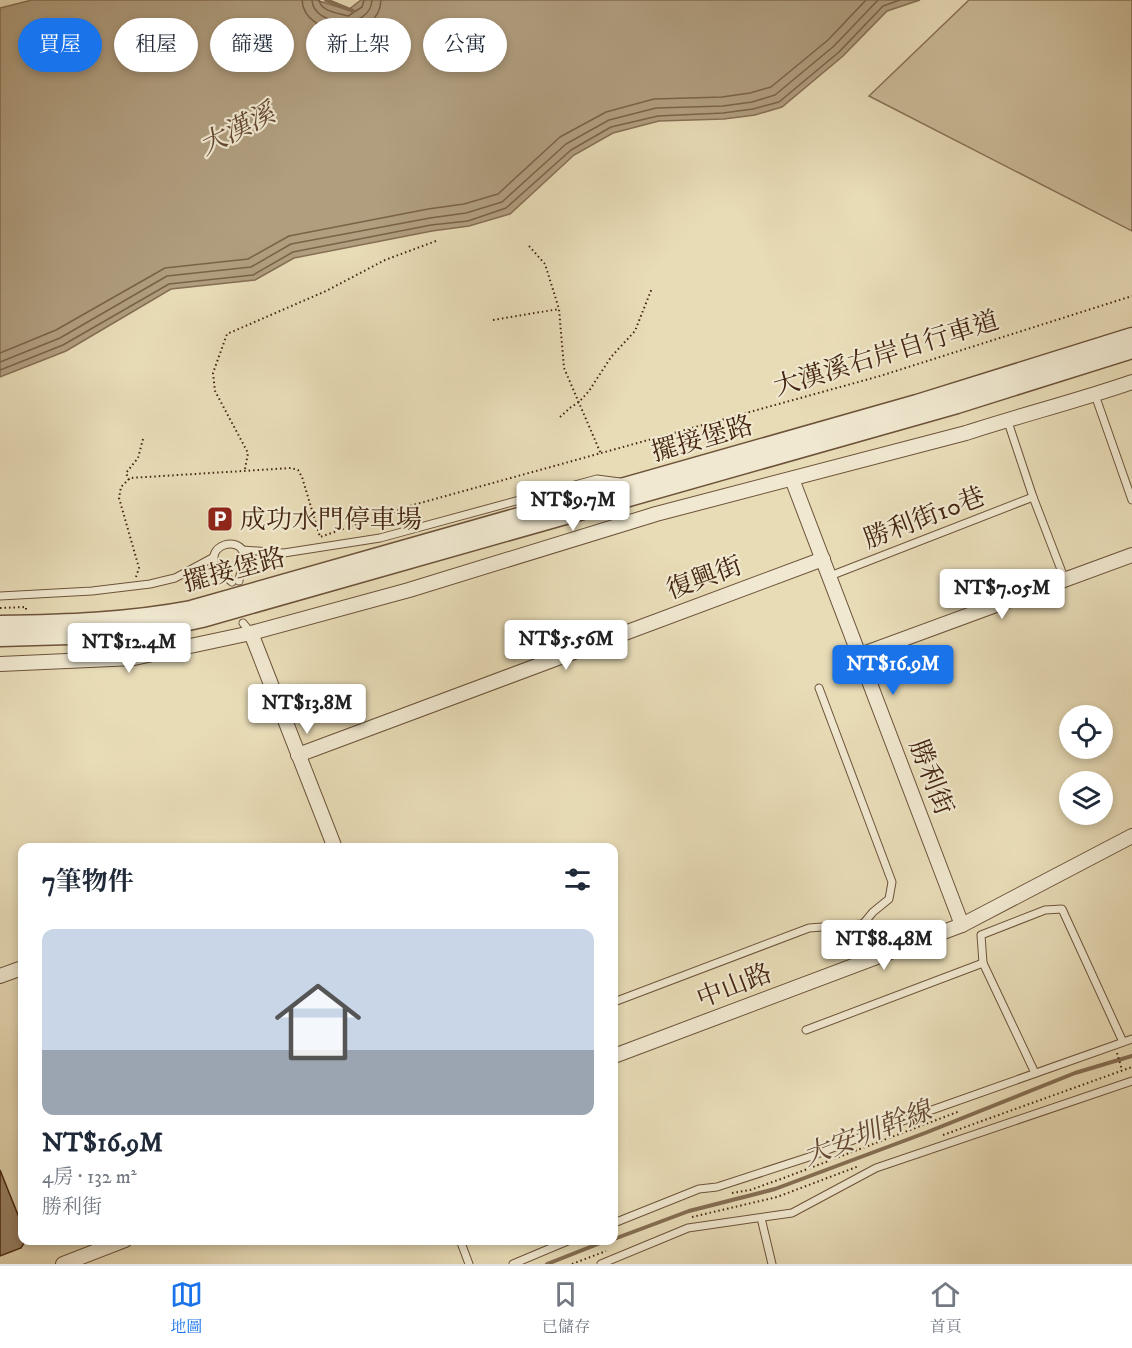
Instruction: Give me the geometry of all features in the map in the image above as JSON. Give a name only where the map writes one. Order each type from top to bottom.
[{"type":"street","name":"擺接堡路","points":[[0,624],[87,623],[148,617],[191,609],[917,403],[1132,336]]},
{"type":"street","name":"擺接堡路","points":[[0,638],[104,635],[157,629],[202,619],[957,405],[1132,350]]},
{"type":"street","points":[[0,664],[134,658],[247,626],[409,590],[656,514],[966,433],[1132,382]]},
{"type":"street","name":"勝利街","points":[[792,479],[962,925]]},
{"type":"street","points":[[860,655],[1132,555]]},
{"type":"street","name":"復興街","points":[[298,755],[823,559]]},
{"type":"street","points":[[247,626],[331,843]]},
{"type":"street","name":"中山路","points":[[618,1054],[962,925],[1132,836]]},
{"type":"street","points":[[1,971],[18,969]]},
{"type":"street","points":[[63,1264],[112,1245]]},
{"type":"lane","points":[[1095,395],[1132,500]]},
{"type":"lane","points":[[1007,419],[1033,497],[1065,580]]},
{"type":"lane","points":[[242,550],[284,553],[380,538],[597,479],[632,484]]},
{"type":"lane","name":"勝利街10巷","points":[[830,576],[1033,497]]},
{"type":"lane","points":[[226,544],[235,544],[242,550],[246,557],[245,565],[235,582],[218,572],[214,565],[214,557],[218,549],[226,544]]},
{"type":"lane","points":[[0,596],[92,591],[150,584],[175,578],[214,557]]},
{"type":"lane","points":[[618,1000],[809,928],[863,924],[889,899],[892,882],[819,688]]},
{"type":"lane","points":[[1035,1073],[983,963],[981,936],[1045,910],[1062,909],[1123,1042]]},
{"type":"lane","points":[[863,924],[880,956]]},
{"type":"lane","points":[[806,1030],[983,963]]},
{"type":"lane","points":[[618,1221],[699,1189],[717,1187],[809,1157],[1132,1039]]},
{"type":"lane","points":[[601,1264],[688,1228],[792,1214],[876,1168],[1132,1081]]},
{"type":"lane","points":[[760,1218],[772,1264]]},
{"type":"lane","points":[[462,1245],[469,1264]]},
{"type":"lane","points":[[513,1264],[558,1245]]},
{"type":"path","points":[[245,471],[248,453],[215,391],[213,373],[227,334],[326,291],[385,260],[436,241]]},
{"type":"path","points":[[529,246],[545,264],[559,309],[564,368],[601,454]]},
{"type":"path","points":[[560,417],[589,391],[611,357],[635,331],[652,288]]},
{"type":"path","name":"大漢溪右岸自行車道","points":[[129,480],[291,468],[298,470],[320,537],[414,505],[880,376],[1132,296]]},
{"type":"path","points":[[493,320],[559,309]]},
{"type":"path","points":[[132,581],[138,576],[140,568],[119,498],[121,487],[129,480],[126,473],[138,458],[143,439]]},
{"type":"path","points":[[0,608],[26,607],[26,612]]},
{"type":"path","points":[[1117,1053],[1122,1070]]},
{"type":"path","points":[[936,1137],[1132,1067]]},
{"type":"path","points":[[686,1220],[777,1197],[861,1165]]},
{"type":"path","points":[[572,1264],[614,1248]]},
{"type":"shaded area","points":[[969,0],[1132,0],[1132,231],[869,96]]},
{"type":"water","name":"大漢溪","points":[[32,0],[316,0],[348,10],[361,0],[920,0],[887,11],[843,56],[782,107],[755,115],[724,119],[659,121],[613,133],[574,155],[510,214],[469,226],[294,258],[255,280],[171,289],[66,351],[0,377],[0,8]]},
{"type":"building","points":[[0,1170],[18,1215],[18,1245],[23,1245],[21,1248],[0,1256]]},
{"type":"waterway","points":[[326,0],[353,11]]},
{"type":"waterway","name":"大安圳幹線","points":[[618,1238],[689,1211],[775,1189],[925,1133],[1075,1073],[1132,1056]]},
{"type":"waterway","name":"大安圳幹線","points":[[547,1264],[595,1245]]},
{"type":"place","name":"成功水門停車場","points":[[220,519]]}]
